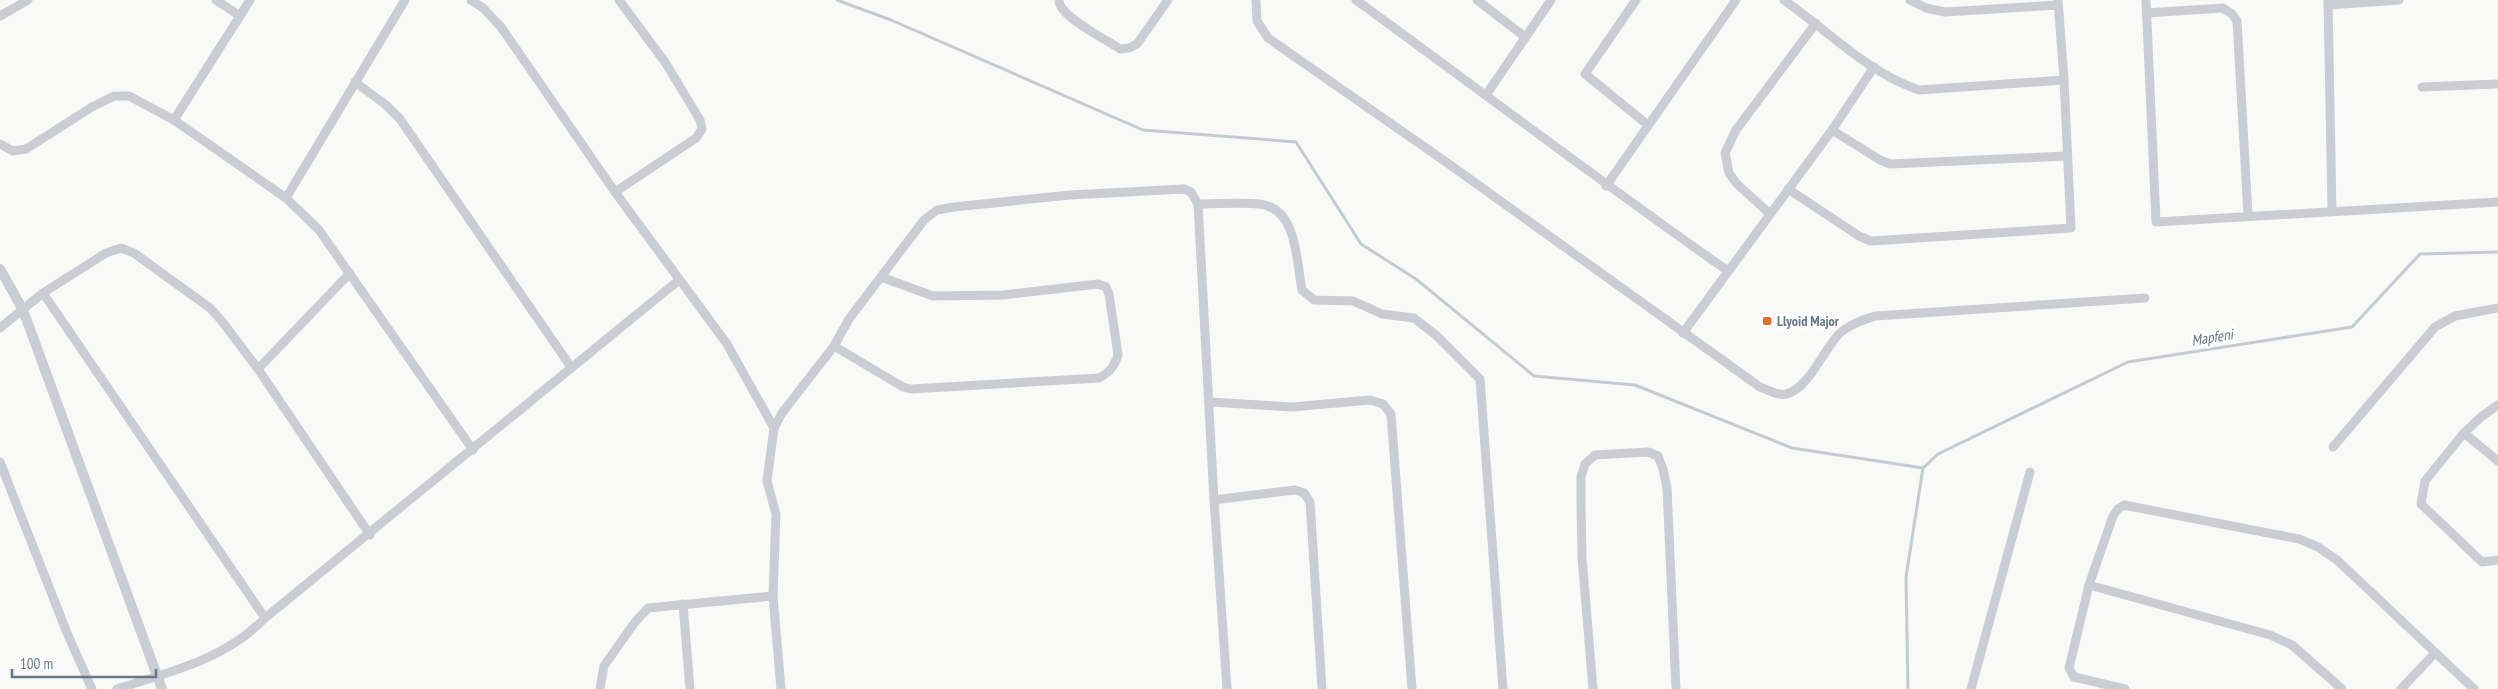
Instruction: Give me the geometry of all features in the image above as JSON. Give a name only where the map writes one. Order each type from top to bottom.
[{"type":"street","points":[[0,16],[28,0]]},
{"type":"street","points":[[216,0],[240,16]]},
{"type":"street","points":[[174,120],[250,0]]},
{"type":"street","points":[[286,198],[405,0]]},
{"type":"street","points":[[471,0],[483,8],[500,27],[615,192],[728,344],[774,428]]},
{"type":"street","points":[[615,192],[696,138],[702,129],[700,120],[664,62],[619,0]]},
{"type":"street","points":[[1059,0],[1061,10],[1120,49],[1129,48],[1137,44],[1168,0]]},
{"type":"street","points":[[1256,0],[1257,21],[1268,38],[1446,162],[1760,387],[1786,395],[1797,389],[1809,376],[1840,333],[1857,322],[1875,316],[2145,298]]},
{"type":"street","points":[[1356,0],[1606,186],[1728,272]]},
{"type":"street","points":[[1477,0],[1524,37]]},
{"type":"street","points":[[1486,95],[1551,0]]},
{"type":"street","points":[[1636,0],[1584,74],[1648,125]]},
{"type":"street","points":[[1606,186],[1736,0]]},
{"type":"street","points":[[1784,0],[1874,67],[1907,86],[1919,90],[2064,80]]},
{"type":"street","points":[[1788,189],[1859,236],[1871,241],[2071,228],[2064,80],[2058,3],[1945,12],[1926,8],[1910,0]]},
{"type":"street","points":[[2146,0],[2156,222],[2498,202]]},
{"type":"street","points":[[2332,211],[2328,3],[2399,0]]},
{"type":"street","points":[[2146,13],[2223,8],[2232,14],[2237,21],[2248,216]]},
{"type":"street","points":[[1770,214],[1736,183],[1729,174],[1725,153],[1736,130],[1816,23]]},
{"type":"street","points":[[1683,333],[1832,130],[1874,67]]},
{"type":"street","points":[[355,82],[386,105],[400,119],[571,367]]},
{"type":"street","points":[[2422,87],[2498,84]]},
{"type":"street","points":[[0,144],[13,151],[26,149],[92,107],[114,96],[129,96],[174,120],[286,198],[319,230],[472,450]]},
{"type":"street","points":[[1832,130],[1880,160],[1890,164],[2067,156]]},
{"type":"street","points":[[781,689],[773,596],[776,514],[767,481],[774,428],[782,414],[834,346],[849,319],[924,220],[937,210],[945,208],[1070,195],[1184,189],[1191,192],[1198,204],[1214,500],[1227,689]]},
{"type":"street","points":[[1198,204],[1261,204],[1277,210],[1285,217],[1290,231],[1302,290],[1308,296],[1314,300],[1353,301],[1382,314],[1414,318],[1437,336],[1480,379],[1503,689]]},
{"type":"street","points":[[0,328],[43,293],[106,253],[121,248],[134,253],[210,308],[258,369],[370,535]]},
{"type":"street","points":[[0,269],[23,310],[162,689]]},
{"type":"street","points":[[258,369],[350,273]]},
{"type":"street","points":[[834,346],[903,387],[912,389],[1099,378],[1110,372],[1115,364],[1118,354],[1109,294],[1106,287],[1098,284],[1003,295],[933,296],[881,277]]},
{"type":"street","points":[[122,688],[217,654],[249,636],[265,618],[370,535],[571,367],[679,280]]},
{"type":"street","points":[[43,293],[265,618]]},
{"type":"street","points":[[2333,447],[2435,327],[2455,316],[2498,308]]},
{"type":"street","points":[[1210,402],[1292,407],[1370,400],[1383,404],[1391,414],[1412,689]]},
{"type":"street","points":[[2498,406],[2481,417],[2464,433],[2425,480],[2421,504],[2482,562],[2498,560]]},
{"type":"street","points":[[2464,433],[2498,461]]},
{"type":"street","points":[[1593,689],[1582,558],[1581,477],[1585,464],[1595,455],[1648,452],[1658,456],[1667,488],[1676,689]]},
{"type":"street","points":[[0,462],[67,633],[92,689]]},
{"type":"street","points":[[1971,689],[2030,472]]},
{"type":"street","points":[[1214,500],[1294,490],[1304,493],[1310,502],[1322,689]]},
{"type":"street","points":[[2125,689],[2074,677],[2069,668],[2089,586],[2113,516],[2124,505],[2298,539],[2318,547],[2337,560],[2474,689]]},
{"type":"street","points":[[2089,586],[2270,635],[2292,645],[2342,689]]},
{"type":"street","points":[[600,689],[604,666],[648,608],[773,596]]},
{"type":"street","points":[[683,604],[690,689]]},
{"type":"street","points":[[2401,689],[2435,653]]},
{"type":"waterway","points":[[837,0],[891,20],[1143,130],[1296,142],[1361,244],[1416,279],[1534,376],[1635,385],[1792,448],[1923,468]]},
{"type":"waterway","name":"Mapfeni","points":[[1923,468],[1938,454],[2128,362],[2352,327],[2420,254],[2498,252]]},
{"type":"waterway","points":[[1908,689],[1906,577],[1923,468]]},
{"type":"place","name":"Llyoid Major","points":[[1767,321]]}]
